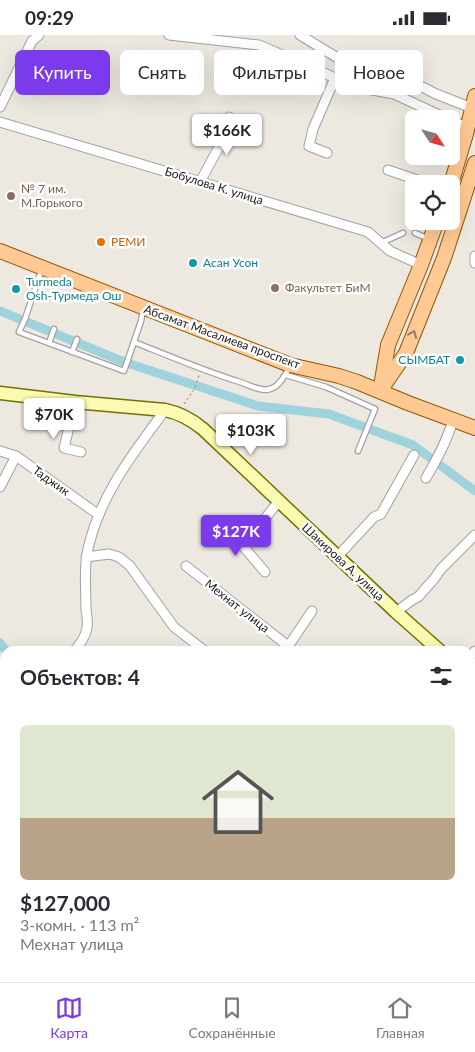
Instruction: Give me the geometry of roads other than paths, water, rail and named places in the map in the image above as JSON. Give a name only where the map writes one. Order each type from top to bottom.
[{"type":"main road","points":[[454,175],[474,102]]},
{"type":"main road","points":[[380,391],[406,353],[444,258],[475,163]]},
{"type":"main road","points":[[380,391],[388,345],[434,230]]},
{"type":"main road","name":"Абсамат Масалиева проспект","points":[[0,251],[143,308],[288,370],[339,376],[475,427]]},
{"type":"main road","name":"Шакирова А. улица","points":[[0,393],[165,410],[191,419],[434,646]]},
{"type":"street","points":[[0,107],[32,41],[39,35]]},
{"type":"street","points":[[170,35],[259,45],[335,78],[313,129],[310,146],[327,153]]},
{"type":"street","points":[[300,35],[341,60],[394,73],[436,95],[474,102]]},
{"type":"street","points":[[398,95],[431,110]]},
{"type":"street","points":[[200,182],[226,132],[224,129],[229,117]]},
{"type":"street","name":"Бобулова К. улица","points":[[0,122],[368,232],[390,251],[421,265]]},
{"type":"street","points":[[460,124],[468,128]]},
{"type":"street","points":[[388,170],[405,176]]},
{"type":"street","points":[[475,257],[475,263]]},
{"type":"street","points":[[75,402],[64,448],[81,452]]},
{"type":"street","points":[[78,646],[87,628],[86,557],[90,539],[111,489],[125,464],[165,410]]},
{"type":"street","points":[[426,477],[448,437],[454,420]]},
{"type":"street","name":"Таджик","points":[[0,451],[16,457],[99,515]]},
{"type":"street","points":[[338,556],[374,517],[381,514],[414,455]]},
{"type":"street","points":[[0,487],[16,457]]},
{"type":"street","points":[[243,547],[279,501]]},
{"type":"street","points":[[220,529],[243,547],[265,572]]},
{"type":"street","points":[[396,612],[418,597],[441,569],[475,535]]},
{"type":"street","points":[[86,557],[109,554],[119,557],[130,566],[174,627],[199,646]]},
{"type":"street","name":"Мехнат улица","points":[[186,566],[282,646]]},
{"type":"street","points":[[288,646],[312,611]]},
{"type":"lane","points":[[381,243],[403,233]]},
{"type":"lane","points":[[414,233],[430,240]]},
{"type":"lane","points":[[42,269],[19,332],[72,349],[124,371],[141,321],[143,308]]},
{"type":"lane","points":[[50,341],[54,329]]},
{"type":"lane","points":[[72,349],[76,339]]},
{"type":"lane","points":[[134,342],[260,389],[275,387],[288,370],[375,409],[358,451]]},
{"type":"waterway","points":[[0,311],[124,362],[258,406],[329,414],[413,445],[475,491]]},
{"type":"place","name":"№ 7 им. М.Горького","points":[[11,196]]},
{"type":"place","name":"РЕМИ","points":[[101,242]]},
{"type":"place","name":"Асан Усон","points":[[193,263]]},
{"type":"place","name":"Факультет БиМ","points":[[275,288]]},
{"type":"place","name":"Turmeda Osh-Турмеда Ош","points":[[16,289]]},
{"type":"place","name":"СЫМБАТ","points":[[460,360]]}]
